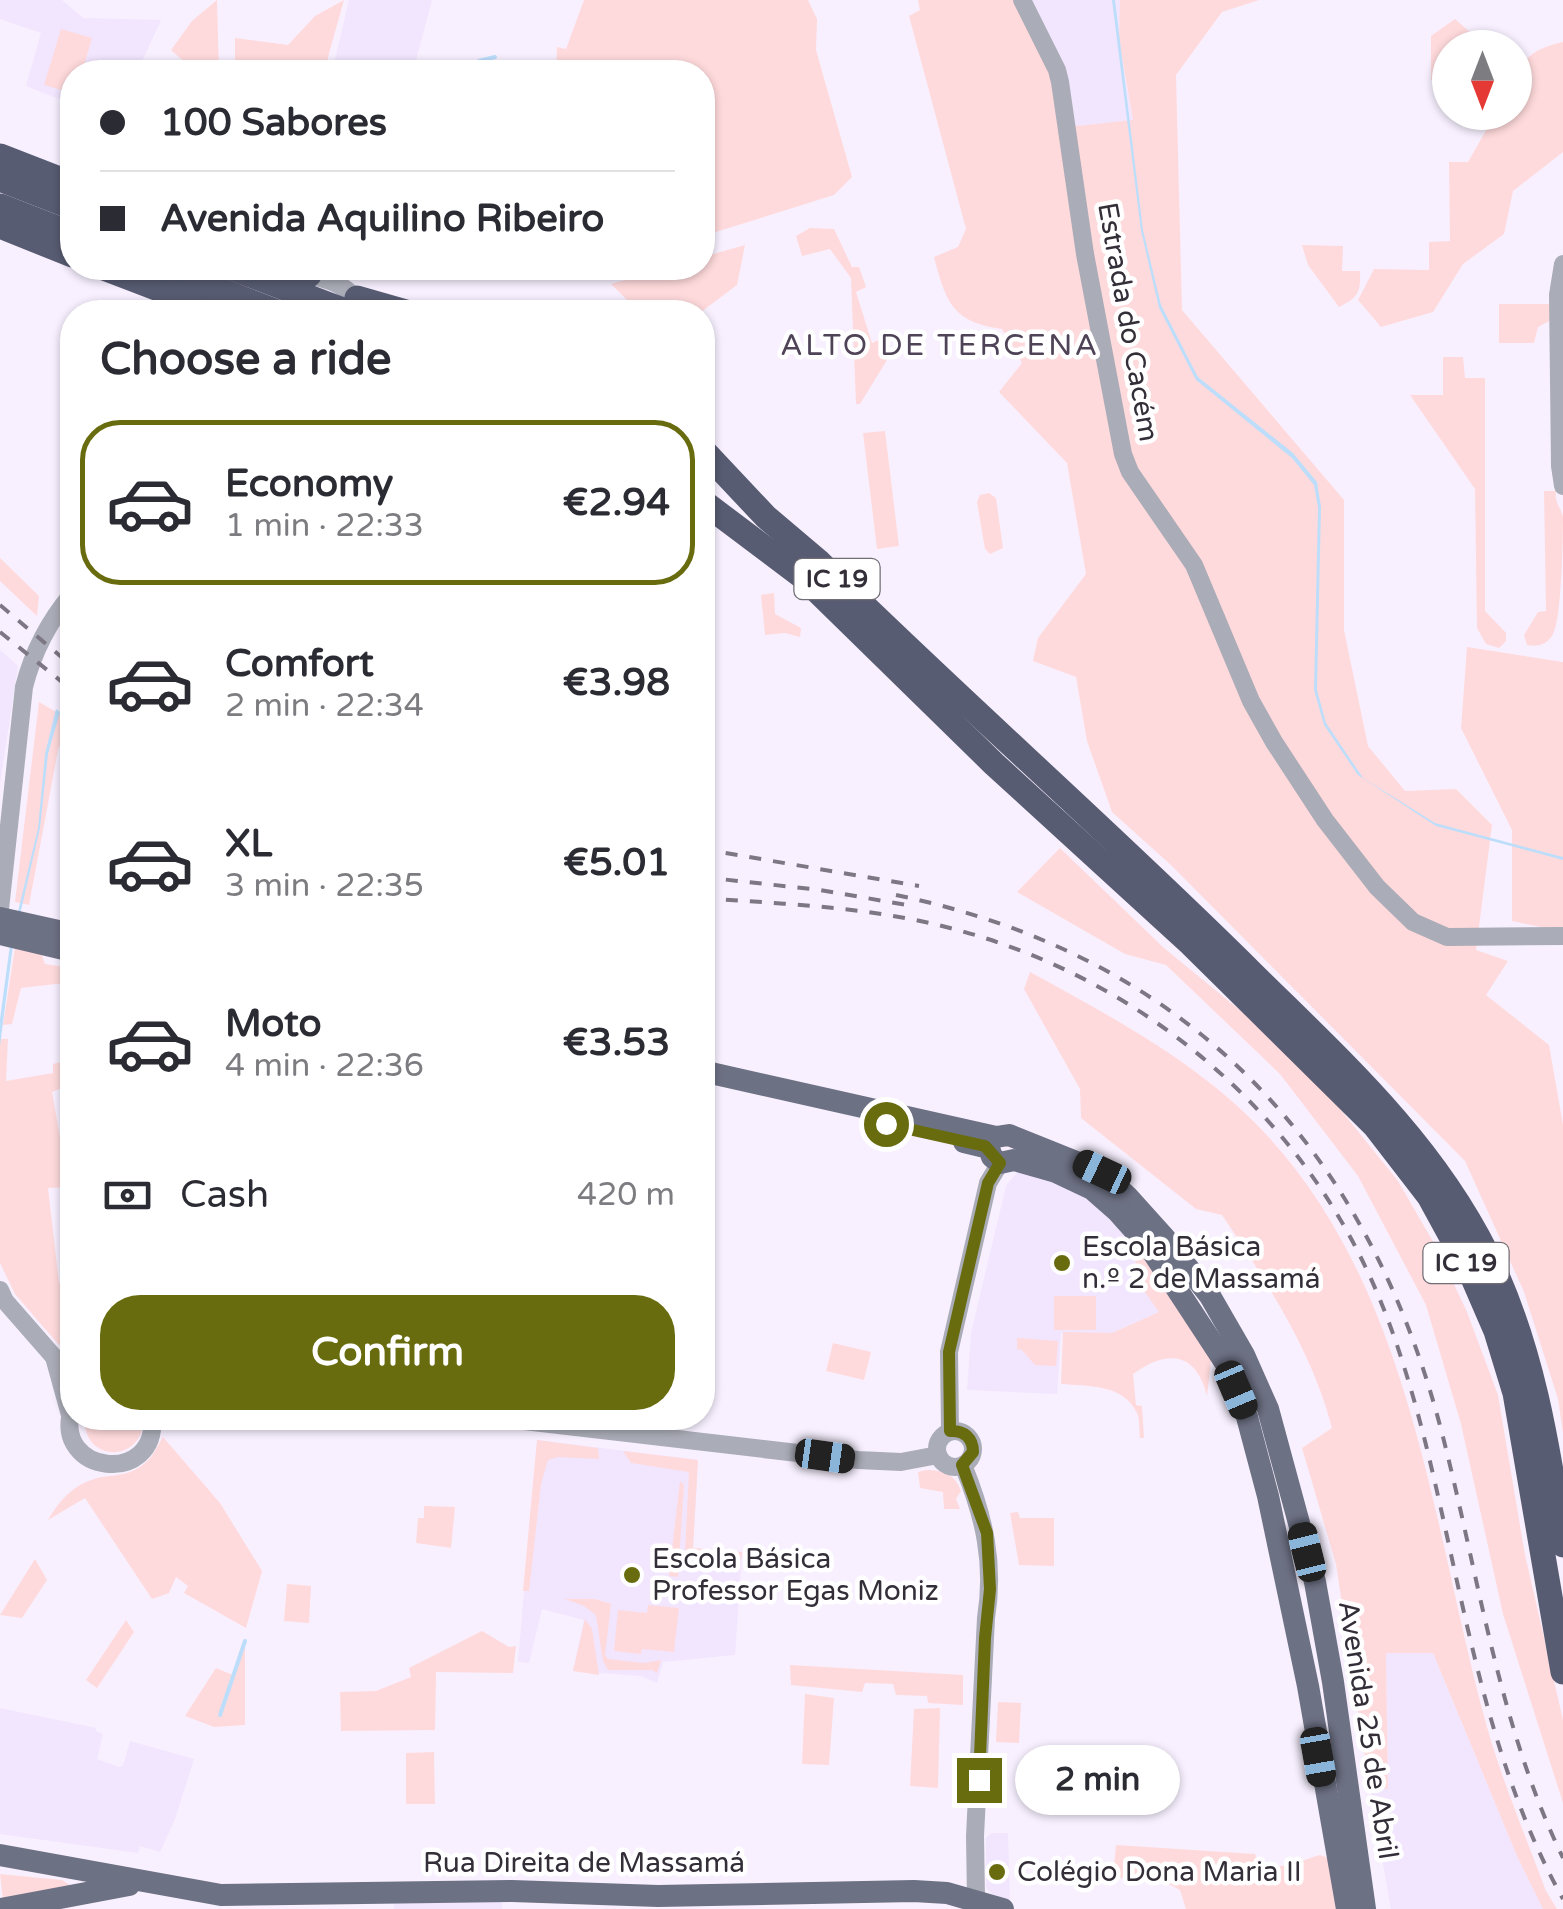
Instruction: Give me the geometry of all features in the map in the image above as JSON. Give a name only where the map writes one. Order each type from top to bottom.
[{"type":"highway","points":[[0,156],[60,179]]},
{"type":"highway","points":[[0,180],[60,202]]},
{"type":"highway","points":[[0,206],[60,229]]},
{"type":"highway","points":[[0,226],[60,250]]},
{"type":"highway","points":[[135,280],[187,300]]},
{"type":"highway","points":[[194,280],[246,300]]},
{"type":"highway","points":[[269,280],[330,300]]},
{"type":"highway","points":[[715,467],[759,527]]},
{"type":"highway","name":"IC 19","points":[[715,488],[994,764],[1192,944],[1375,1126],[1429,1196],[1470,1270],[1496,1331],[1515,1394],[1563,1672]]},
{"type":"highway","name":"IC 19","points":[[715,507],[818,561],[1176,898],[1386,1106],[1441,1175],[1486,1253],[1515,1318],[1533,1382],[1563,1545]]},
{"type":"highway","points":[[715,516],[759,527]]},
{"type":"main road","points":[[0,918],[60,945]]},
{"type":"main road","points":[[0,934],[60,935]]},
{"type":"main road","name":"Avenida 25 de Abril","points":[[715,1074],[1003,1150],[1056,1172],[1092,1189],[1117,1211],[1160,1263],[1226,1364],[1248,1417],[1288,1588],[1347,1909]]},
{"type":"main road","name":"Avenida 25 de Abril","points":[[715,1085],[1003,1150],[1062,1154],[1102,1172],[1164,1237],[1210,1296],[1244,1355],[1268,1409],[1315,1582],[1334,1682],[1365,1909]]},
{"type":"main road","name":"Rua Direita de Massamá","points":[[0,1855],[221,1896],[512,1891],[658,1896],[914,1891],[976,1899],[1003,1909]]},
{"type":"main road","name":"Rua Direita de Massamá","points":[[0,1909],[124,1886],[163,1886]]},
{"type":"street","name":"Estrada do Cacém","points":[[1022,0],[1057,70],[1114,423],[1130,472],[1194,565],[1251,701],[1346,850],[1377,888],[1413,922],[1446,937],[1563,936]]},
{"type":"street","points":[[1563,264],[1558,296],[1563,486]]},
{"type":"street","points":[[324,280],[350,290],[353,300]]},
{"type":"street","points":[[0,908],[24,687],[48,626],[60,610]]},
{"type":"street","points":[[950,1431],[949,1352],[988,1183],[1003,1150]]},
{"type":"street","points":[[0,1290],[5,1301],[60,1359]]},
{"type":"street","points":[[54,1356],[60,1376]]},
{"type":"street","points":[[71,1430],[78,1449],[86,1457],[107,1465],[120,1464],[142,1451],[152,1430]]},
{"type":"street","points":[[601,1430],[888,1463],[938,1455]]},
{"type":"street","points":[[950,1431],[962,1432],[971,1440],[973,1452],[962,1465],[945,1464],[938,1455],[940,1438],[950,1431]]},
{"type":"street","points":[[962,1465],[987,1533],[990,1589],[983,1672],[976,1899]]},
{"type":"shaded area","points":[[0,0],[62,0],[83,18],[161,20],[143,60],[60,60],[60,99],[26,86],[41,33],[0,19]]},
{"type":"shaded area","points":[[217,0],[219,60],[182,60],[171,50],[192,21]]},
{"type":"shaded area","points":[[344,0],[328,60],[235,60],[235,38],[288,45],[315,16]]},
{"type":"shaded area","points":[[349,0],[432,0],[416,60],[335,60]]},
{"type":"shaded area","points":[[584,0],[808,0],[817,19],[816,50],[852,177],[834,195],[715,232],[715,60],[556,60],[557,47],[566,49]]},
{"type":"shaded area","points":[[918,0],[1013,0],[1051,74],[1058,128],[1133,120],[1119,40],[1120,0],[1259,0],[1222,12],[1176,75],[1182,310],[1344,500],[1344,630],[1368,746],[1405,791],[1456,789],[1492,825],[1476,950],[1508,961],[1486,995],[1549,1045],[1563,1125],[1563,1433],[1558,1399],[1524,1292],[1465,1161],[1172,866],[1112,812],[1087,741],[1076,677],[1033,661],[1038,638],[1086,574],[1067,463],[999,392],[1022,363],[1002,329],[962,315],[943,286],[934,257],[958,247],[966,229],[909,16],[920,10]]},
{"type":"shaded area","points":[[1013,0],[1127,0],[1119,40],[1133,121],[1058,128],[1051,74]]},
{"type":"shaded area","points":[[1455,19],[1467,30],[1439,30]]},
{"type":"shaded area","points":[[61,29],[92,38],[86,60],[60,60],[60,90],[44,85]]},
{"type":"shaded area","points":[[1563,42],[1563,152],[1513,191],[1504,234],[1463,264],[1433,312],[1381,327],[1358,300],[1374,269],[1429,270],[1429,242],[1450,241],[1449,162],[1468,162],[1486,130],[1532,130],[1532,55]]},
{"type":"shaded area","points":[[810,228],[834,229],[852,267],[859,267],[866,287],[856,292],[872,343],[881,339],[887,360],[860,404],[856,404],[851,278],[830,249],[802,256],[796,236]]},
{"type":"shaded area","points":[[745,245],[737,285],[715,302],[627,300],[611,284],[625,280],[715,280],[715,254]]},
{"type":"shaded area","points":[[1302,245],[1343,246],[1342,271],[1360,271],[1359,289],[1354,297],[1339,307],[1308,265]]},
{"type":"shaded area","points":[[1499,304],[1556,304],[1557,317],[1538,327],[1534,343],[1499,343]]},
{"type":"shaded area","points":[[1443,357],[1463,357],[1465,378],[1485,378],[1485,611],[1506,633],[1506,641],[1499,648],[1486,644],[1477,628],[1475,489],[1410,395],[1443,395]]},
{"type":"shaded area","points":[[885,431],[899,546],[877,549],[863,433]]},
{"type":"shaded area","points":[[1544,491],[1556,491],[1563,517],[1560,595],[1553,634],[1545,643],[1531,646],[1524,635],[1538,612],[1546,611]]},
{"type":"shaded area","points":[[989,493],[996,498],[1003,548],[990,554],[985,549],[977,502],[980,495]]},
{"type":"shaded area","points":[[0,558],[39,596],[37,616],[0,581]]},
{"type":"shaded area","points":[[774,593],[775,614],[801,628],[800,637],[785,633],[765,635],[761,595]]},
{"type":"shaded area","points":[[1467,647],[1563,662],[1563,932],[1512,921],[1512,830],[1461,728]]},
{"type":"shaded area","points":[[0,650],[18,666],[0,784]]},
{"type":"shaded area","points":[[39,702],[60,714],[60,745],[29,905],[15,902]]},
{"type":"shaded area","points":[[1060,848],[1164,948],[1258,1025],[1340,1109],[1398,1181],[1439,1252],[1498,1395],[1525,1555],[1563,1720],[1563,1803],[1503,1614],[1461,1424],[1426,1305],[1358,1176],[1280,1074],[1166,965],[1125,954],[1017,892]]},
{"type":"shaded area","points":[[15,948],[41,953],[45,964],[60,966],[60,984],[21,988],[12,1024],[3,1025]]},
{"type":"shaded area","points":[[1030,972],[1110,1016],[1211,1083],[1291,1164],[1337,1232],[1373,1305],[1401,1383],[1424,1463],[1487,1729],[1546,1891],[1557,1909],[1543,1909],[1517,1856],[1433,1653],[1386,1653],[1388,1789],[1369,1785],[1336,1564],[1302,1448],[1332,1428],[1313,1371],[1271,1291],[1222,1215],[1196,1209],[1081,1118],[1080,1089],[1024,989]]},
{"type":"shaded area","points":[[0,1039],[8,1039],[6,1081],[53,1073],[53,1064],[60,1062],[60,1089],[52,1092],[60,1138],[60,1188],[48,1188],[60,1283],[59,1345],[15,1294],[0,1263]]},
{"type":"shaded area","name":"Escola Básica n.º 2 de Massamá","points":[[1020,1169],[1088,1194],[1136,1249],[1136,1278],[1159,1312],[1112,1333],[1061,1333],[1057,1394],[967,1390],[971,1333],[1006,1186]]},
{"type":"shaded area","points":[[1136,1249],[1212,1352],[1207,1396],[1196,1370],[1179,1359],[1158,1361],[1133,1374],[1136,1405],[1142,1406],[1144,1438],[1140,1438],[1137,1413],[1123,1397],[1104,1388],[1061,1384],[1063,1332],[1112,1333],[1159,1312],[1135,1278]]},
{"type":"shaded area","points":[[1054,1296],[1096,1296],[1096,1330],[1054,1330]]},
{"type":"shaded area","points":[[1017,1338],[1058,1341],[1056,1366],[1035,1365],[1017,1349]]},
{"type":"shaded area","points":[[833,1343],[871,1352],[864,1380],[826,1371]]},
{"type":"shaded area","points":[[87,1430],[141,1430],[134,1443],[114,1452],[93,1444]]},
{"type":"shaded area","points":[[163,1437],[220,1503],[262,1571],[246,1628],[184,1593],[188,1586],[176,1577],[169,1593],[152,1599],[85,1498],[48,1520],[77,1487],[140,1467]]},
{"type":"shaded area","name":"Escola Básica Professor Egas Moniz","points":[[537,1440],[698,1460],[693,1548],[742,1552],[735,1655],[663,1662],[657,1683],[641,1676],[573,1671],[584,1620],[542,1609],[529,1663],[518,1662]]},
{"type":"shaded area","points":[[537,1440],[598,1448],[599,1459],[548,1460],[541,1484],[529,1591],[523,1591]]},
{"type":"shaded area","points":[[623,1451],[698,1460],[693,1548],[742,1552],[741,1559],[700,1557],[685,1552],[689,1472],[631,1463]]},
{"type":"shaded area","points":[[926,1470],[952,1477],[961,1491],[956,1499],[960,1509],[944,1509],[943,1492],[920,1488],[918,1472]]},
{"type":"shaded area","points":[[680,1481],[684,1485],[678,1577],[669,1576]]},
{"type":"shaded area","points":[[424,1506],[455,1507],[451,1548],[416,1543],[418,1518],[424,1518]]},
{"type":"shaded area","points":[[1018,1512],[1020,1518],[1054,1518],[1054,1566],[1019,1565],[1010,1513]]},
{"type":"shaded area","points":[[35,1559],[47,1580],[22,1618],[0,1615]]},
{"type":"shaded area","points":[[287,1584],[311,1586],[309,1623],[284,1621]]},
{"type":"shaded area","points":[[565,1599],[595,1599],[611,1604],[605,1655],[608,1659],[644,1663],[661,1660],[657,1673],[608,1670],[596,1615]]},
{"type":"shaded area","points":[[648,1605],[679,1608],[674,1652],[614,1651],[618,1610],[647,1613]]},
{"type":"shaded area","points":[[585,1619],[592,1629],[599,1675],[573,1671]]},
{"type":"shaded area","points":[[126,1620],[134,1632],[97,1688],[86,1680]]},
{"type":"shaded area","points":[[482,1631],[509,1647],[516,1646],[513,1673],[436,1672],[435,1730],[341,1731],[340,1692],[376,1691],[411,1677],[409,1668]]},
{"type":"shaded area","points":[[245,1642],[245,1725],[214,1727],[185,1716],[216,1668],[233,1675]]},
{"type":"shaded area","points":[[1386,1653],[1433,1653],[1543,1909],[1391,1909],[1369,1785],[1388,1788]]},
{"type":"shaded area","points":[[790,1665],[963,1675],[963,1705],[928,1703],[927,1696],[896,1695],[893,1684],[865,1683],[862,1692],[791,1685]]},
{"type":"shaded area","points":[[805,1694],[834,1698],[829,1765],[802,1764]]},
{"type":"shaded area","points":[[998,1702],[1021,1703],[1019,1743],[996,1742]]},
{"type":"shaded area","points":[[0,1708],[96,1728],[103,1734],[97,1759],[119,1767],[123,1766],[130,1741],[194,1759],[160,1852],[140,1846],[138,1853],[0,1834]]},
{"type":"shaded area","points":[[940,1708],[938,1788],[910,1786],[914,1709]]},
{"type":"shaded area","points":[[434,1752],[435,1804],[406,1804],[406,1753]]},
{"type":"shaded area","name":"Colégio Dona Maria II","points":[[992,1833],[1008,1833],[1010,1901],[986,1888],[986,1838]]},
{"type":"shaded area","points":[[1116,1845],[1255,1854],[1259,1864],[1276,1866],[1320,1855],[1328,1858],[1337,1909],[1186,1909],[1180,1890],[1167,1883],[1113,1877]]},
{"type":"shaded area","points":[[0,1874],[62,1880],[70,1885],[3,1900]]},
{"type":"shaded area","points":[[502,1901],[502,1909],[394,1909],[394,1903]]},
{"type":"water","points":[[1112,0],[1143,230],[1161,305],[1198,377],[1293,453],[1317,482],[1321,507],[1317,690],[1326,723],[1363,778],[1435,823],[1563,860],[1436,826],[1358,775],[1324,725],[1314,690],[1318,508],[1314,485],[1292,458],[1196,380],[1159,308],[1141,231]]},
{"type":"water","points":[[56,709],[60,712],[48,754],[40,828],[13,945],[0,1046],[10,945],[38,828],[45,754]]},
{"type":"waterway","points":[[483,60],[495,57]]},
{"type":"waterway","points":[[220,1715],[245,1641]]},
{"type":"railway","points":[[0,605],[60,656]]},
{"type":"railway","points":[[0,632],[60,680]]},
{"type":"railway","points":[[715,851],[919,886]]},
{"type":"railway","points":[[715,878],[907,905]]},
{"type":"railway","points":[[896,895],[1001,924],[1096,965],[1179,1018],[1253,1081],[1316,1155],[1368,1240],[1411,1334],[1443,1437],[1506,1704],[1541,1808],[1563,1858]]},
{"type":"railway","points":[[715,899],[889,915],[950,928],[1016,949],[1079,977],[1139,1011],[1195,1051],[1246,1097],[1292,1149],[1332,1205],[1365,1266],[1391,1329],[1424,1437],[1495,1731],[1513,1789],[1563,1899]]},
{"type":"place","name":"Escola Básica n.º 2 de Massamá","points":[[1062,1263]]},
{"type":"place","name":"Escola Básica Professor Egas Moniz","points":[[632,1575]]},
{"type":"place","name":"Colégio Dona Maria II","points":[[997,1872]]},
{"type":"district","name":"ALTO DE TERCENA","points":[[940,345]]},
{"type":"route","points":[[886,1124],[985,1146],[1000,1163],[988,1183],[949,1352],[948,1378],[950,1431],[962,1432],[971,1440],[973,1452],[962,1465],[987,1533],[990,1589],[979,1780]]}]
